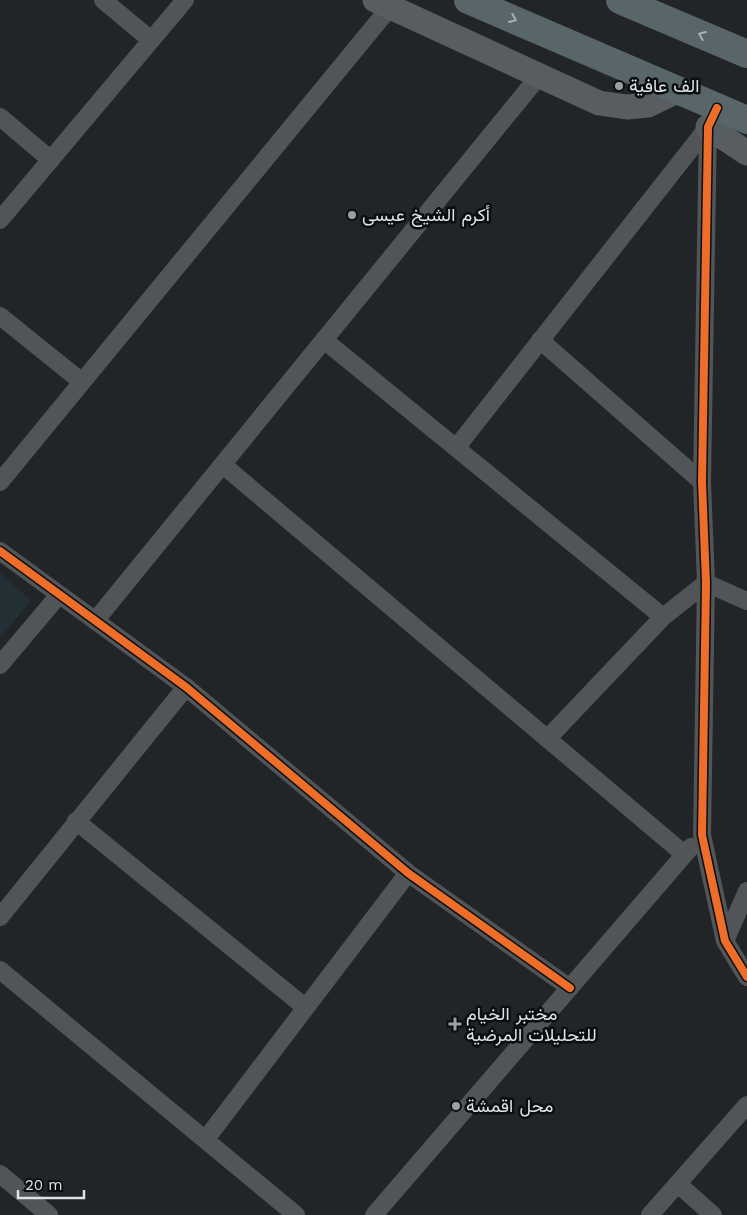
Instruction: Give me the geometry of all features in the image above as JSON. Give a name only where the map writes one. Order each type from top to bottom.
[{"type":"highway","points":[[468,0],[677,91],[713,117],[747,120]]},
{"type":"highway","points":[[620,0],[747,54]]},
{"type":"street","points":[[103,0],[151,40]]},
{"type":"street","points":[[0,220],[185,0]]},
{"type":"street","points":[[0,482],[82,382],[383,3],[598,103],[627,108],[648,106],[677,91]]},
{"type":"street","points":[[95,621],[540,76]]},
{"type":"street","points":[[0,117],[51,160]]},
{"type":"street","points":[[456,448],[713,117]]},
{"type":"street","points":[[713,117],[747,153]]},
{"type":"street","points":[[713,117],[702,482],[706,583],[702,835],[725,941],[747,977]]},
{"type":"street","points":[[0,316],[82,382]]},
{"type":"street","points":[[324,340],[663,617]]},
{"type":"street","points":[[540,340],[702,482]]},
{"type":"street","points":[[223,465],[684,854]]},
{"type":"street","points":[[0,551],[186,687],[408,873],[570,988]]},
{"type":"street","points":[[547,739],[663,617],[706,583]]},
{"type":"street","points":[[706,583],[746,598]]},
{"type":"street","points":[[0,665],[59,594]]},
{"type":"street","points":[[0,916],[186,687]]},
{"type":"street","points":[[76,821],[305,1007]]},
{"type":"street","points":[[374,1215],[702,835]]},
{"type":"street","points":[[206,1139],[408,873]]},
{"type":"street","points":[[725,941],[747,891]]},
{"type":"street","points":[[0,970],[296,1215]]},
{"type":"street","points":[[650,1215],[747,1105]]},
{"type":"street","points":[[0,1174],[50,1215]]},
{"type":"street","points":[[678,1184],[713,1215]]},
{"type":"shaded area","points":[[0,573],[31,600],[0,638]]},
{"type":"cycle path","points":[[717,108],[708,127],[702,482],[706,583],[702,835],[725,941],[747,977]]},
{"type":"cycle path","points":[[0,551],[186,687],[408,873],[570,988]]},
{"type":"place","name":"الف عافية","points":[[619,86]]},
{"type":"place","name":"أكرم الشيخ عيسى","points":[[352,215]]},
{"type":"place","name":"مختبر الخيام للتحليلات المرضية","points":[[455,1024]]},
{"type":"place","name":"محل اقمشة","points":[[456,1106]]}]
